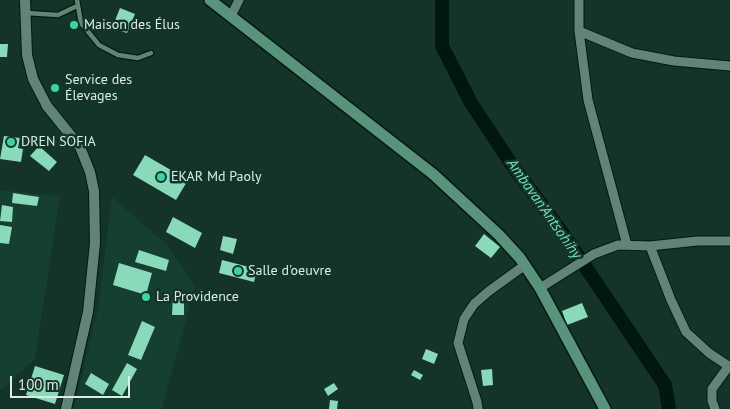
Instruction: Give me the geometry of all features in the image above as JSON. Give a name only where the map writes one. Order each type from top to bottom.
[{"type":"main road","points":[[210,0],[433,174],[499,234],[540,288],[605,409]]},
{"type":"street","points":[[25,0],[27,55],[32,79],[47,106],[80,147],[90,172],[94,191],[95,243],[88,312],[66,409]]},
{"type":"street","points":[[231,16],[239,0]]},
{"type":"street","points":[[579,0],[578,31],[588,100],[627,245]]},
{"type":"street","points":[[578,31],[632,53],[682,62],[730,66]]},
{"type":"street","points":[[540,288],[594,254],[618,245],[650,246],[697,241],[730,241]]},
{"type":"street","points":[[650,246],[686,332],[709,353],[729,367],[712,389],[712,401],[715,409]]},
{"type":"street","points":[[478,409],[458,343],[464,319],[474,304],[524,265]]},
{"type":"lane","points":[[77,0],[80,23],[99,45],[118,55],[138,58],[151,53]]},
{"type":"lane","points":[[25,13],[58,16],[77,6]]},
{"type":"shaded area","points":[[0,190],[60,196],[35,359],[0,391]]},
{"type":"shaded area","name":"La Providence","points":[[112,197],[167,245],[195,286],[162,409],[74,409],[98,309]]},
{"type":"building","points":[[120,8],[135,14],[127,33],[112,28]]},
{"type":"building","points":[[0,44],[8,44],[7,57],[0,57]]},
{"type":"building","points":[[4,136],[20,138],[18,148],[23,149],[21,162],[0,159]]},
{"type":"building","name":"DREN SOFIA","points":[[39,146],[57,162],[49,171],[30,156]]},
{"type":"building","name":"EKAR Md Paoly","points":[[145,155],[188,180],[176,200],[133,175]]},
{"type":"building","points":[[13,193],[39,197],[37,206],[12,203]]},
{"type":"building","points":[[2,205],[13,207],[12,222],[0,221]]},
{"type":"building","points":[[173,217],[202,233],[195,248],[166,232]]},
{"type":"building","points":[[0,225],[12,227],[9,244],[0,243]]},
{"type":"building","points":[[484,234],[500,247],[491,258],[475,246]]},
{"type":"building","points":[[223,236],[237,239],[233,254],[220,250]]},
{"type":"building","points":[[139,250],[169,260],[166,271],[135,262]]},
{"type":"building","name":"Salle d'oeuvre","points":[[222,260],[257,269],[254,282],[219,273]]},
{"type":"building","points":[[119,263],[152,273],[146,295],[113,285]]},
{"type":"building","points":[[173,295],[184,295],[184,315],[172,315]]},
{"type":"building","points":[[582,303],[588,317],[567,325],[562,311]]},
{"type":"building","points":[[142,321],[155,327],[141,360],[128,355]]},
{"type":"building","points":[[426,349],[438,354],[434,364],[422,359]]},
{"type":"building","points":[[127,363],[137,369],[122,396],[112,390]]},
{"type":"building","points":[[35,366],[64,375],[55,404],[26,395]]},
{"type":"building","points":[[492,369],[493,385],[483,386],[481,370]]},
{"type":"building","points":[[414,370],[423,375],[420,380],[411,375]]},
{"type":"building","points":[[91,373],[109,384],[103,395],[85,384]]},
{"type":"building","points":[[334,383],[338,389],[328,396],[324,389]]},
{"type":"building","points":[[330,400],[338,401],[337,409],[329,409]]},
{"type":"waterway","name":"Ambavan'Antsohihy","points":[[442,0],[442,46],[471,103],[510,162],[566,238],[665,385],[669,409]]},
{"type":"place","name":"Maison des Élus","points":[[74,25]]},
{"type":"place","name":"Service des Élevages","points":[[55,88]]},
{"type":"place","name":"DREN SOFIA","points":[[11,142]]},
{"type":"place","name":"EKAR Md Paoly","points":[[161,177]]},
{"type":"place","name":"Salle d'oeuvre","points":[[238,271]]},
{"type":"place","name":"La Providence","points":[[146,297]]}]
